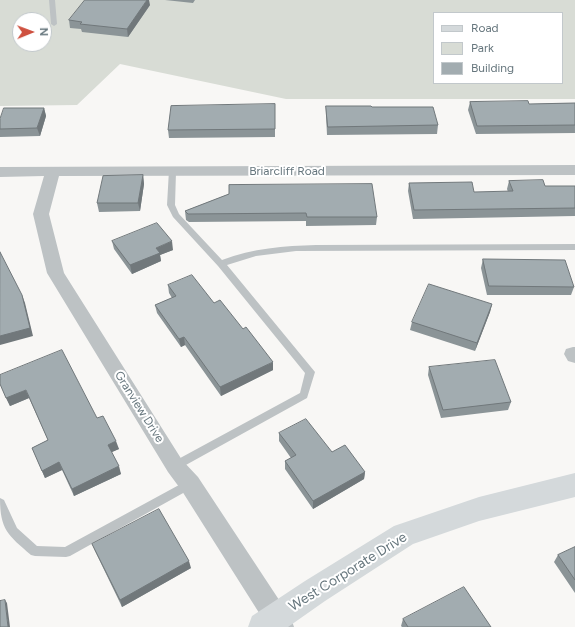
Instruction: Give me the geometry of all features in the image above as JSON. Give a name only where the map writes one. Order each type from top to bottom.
[{"type":"street","name":"Briarcliff Road","points":[[0,172],[575,170]]},
{"type":"street","name":"Granview Drive","points":[[53,172],[41,214],[56,273],[175,466],[190,484],[274,624]]},
{"type":"street","name":"West Corporate Drive","points":[[274,624],[315,591],[404,535],[478,510],[575,485]]},
{"type":"lane","points":[[52,0],[54,24]]},
{"type":"lane","points":[[172,172],[171,205],[176,215],[220,264],[310,372],[304,395],[175,466]]},
{"type":"lane","points":[[220,264],[234,257],[282,250],[419,247],[575,247]]},
{"type":"lane","points":[[0,503],[13,532],[35,551],[66,552],[190,484]]},
{"type":"green space","points":[[0,0],[575,0],[575,99],[286,99],[120,64],[77,105],[0,106]]},
{"type":"building","points":[[85,0],[147,0],[127,29],[80,24],[82,22],[69,20]]},
{"type":"building","points":[[528,101],[529,104],[575,103],[575,125],[477,126],[470,102]]},
{"type":"building","points":[[275,104],[275,129],[168,130],[171,106]]},
{"type":"building","points":[[326,106],[433,107],[438,125],[328,127]]},
{"type":"building","points":[[4,108],[44,108],[37,128],[0,129],[0,119]]},
{"type":"building","points":[[143,175],[138,203],[97,203],[103,176]]},
{"type":"building","points":[[543,180],[545,186],[575,186],[575,208],[414,210],[409,183],[472,182],[474,192],[513,191],[509,181]]},
{"type":"building","points":[[372,184],[377,217],[307,217],[306,213],[188,214],[185,211],[229,194],[229,185]]},
{"type":"building","points":[[157,223],[172,241],[156,248],[160,253],[130,265],[112,241]]},
{"type":"building","points":[[0,252],[22,295],[30,328],[0,336]]},
{"type":"building","points":[[483,259],[565,260],[574,287],[489,286]]},
{"type":"building","points":[[192,275],[214,303],[220,300],[243,329],[246,327],[273,362],[220,387],[184,337],[179,339],[155,305],[176,296],[168,285]]},
{"type":"building","points":[[429,284],[492,304],[477,343],[412,322]]},
{"type":"building","points":[[62,350],[97,418],[103,416],[116,441],[108,445],[119,466],[72,489],[59,462],[42,471],[32,448],[48,440],[26,390],[6,398],[0,384],[0,375]]},
{"type":"building","points":[[495,360],[511,402],[443,410],[429,367]]},
{"type":"building","points":[[306,419],[332,452],[345,445],[365,472],[313,501],[285,461],[296,455],[279,433]]},
{"type":"building","points":[[159,509],[189,561],[120,600],[92,544]]},
{"type":"building","points":[[575,547],[575,580],[558,555]]},
{"type":"building","points":[[464,587],[491,627],[408,627],[403,619]]},
{"type":"building","points":[[5,600],[8,627],[0,627],[0,601]]}]
